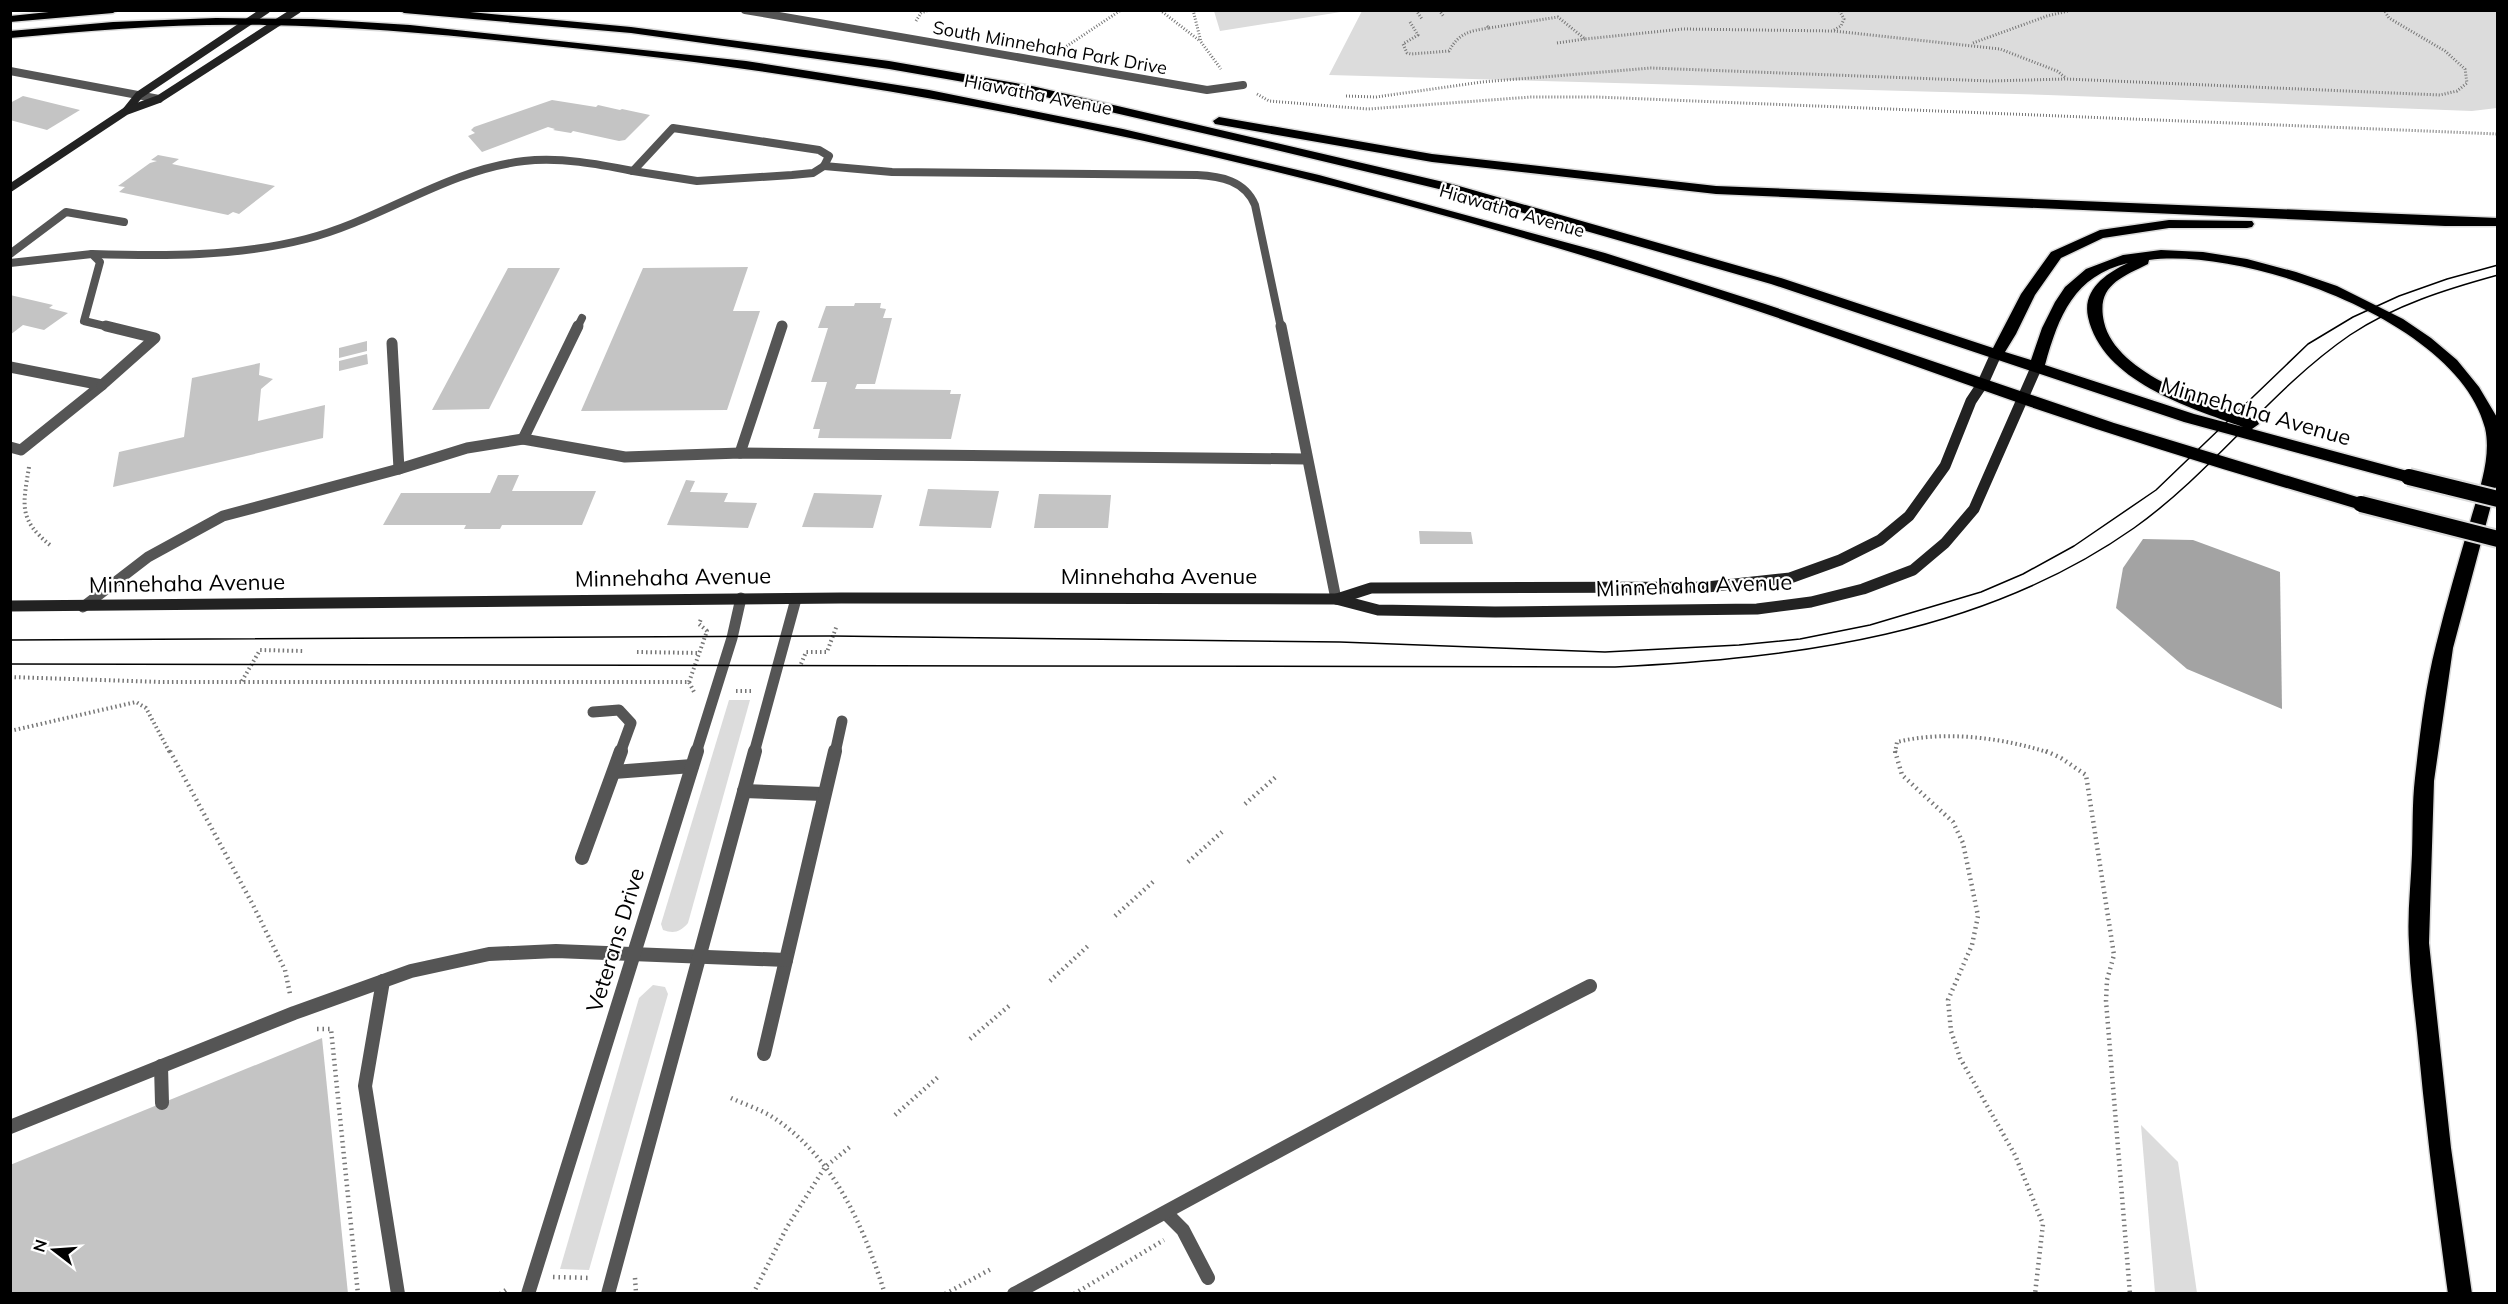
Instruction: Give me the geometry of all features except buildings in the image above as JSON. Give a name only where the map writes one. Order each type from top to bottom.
[{"type":"highway","points":[[10,19],[113,10]]},
{"type":"highway","name":"Hiawatha Avenue","points":[[404,10],[665,34],[890,65],[1032,90],[1447,187],[1812,292],[2036,368]]},
{"type":"highway","name":"Hiawatha Avenue","points":[[10,35],[165,22],[278,22],[452,34],[707,60],[827,76],[1085,123],[1336,181],[1604,257],[2024,398]]},
{"type":"highway","points":[[1032,90],[1432,158],[1716,190],[2456,222]]},
{"type":"highway","points":[[1995,354],[2009,334],[2028,294],[2056,255],[2100,234],[2169,224],[2498,222]]},
{"type":"highway","points":[[2036,368],[2046,333],[2066,295],[2090,273],[2116,260],[2153,256],[2214,257],[2281,271],[2342,292],[2397,321],[2428,343],[2455,368],[2475,391],[2491,422],[2495,448],[2492,473],[2444,648],[2424,792],[2420,943],[2439,1148],[2460,1293]]},
{"type":"highway","points":[[2153,256],[2104,283],[2094,302],[2094,322],[2104,342],[2125,364],[2155,385],[2190,402],[2375,468]]},
{"type":"highway","name":"Minnehaha Avenue","points":[[2036,368],[2190,418],[2498,499]]},
{"type":"highway","points":[[2024,398],[2257,474],[2361,504],[2498,539]]},
{"type":"street","points":[[126,111],[139,95],[266,10]]},
{"type":"street","points":[[10,189],[126,111],[159,99],[297,10]]},
{"type":"street","name":"South Minnehaha Park Drive","points":[[745,10],[1207,90],[1243,85]]},
{"type":"street","points":[[10,71],[159,99]]},
{"type":"street","points":[[10,263],[92,254],[151,255],[276,245],[334,231],[428,188],[482,170],[524,161],[569,160],[690,181],[813,172],[824,166],[829,156],[819,150],[673,128],[633,171]]},
{"type":"street","points":[[824,166],[878,172],[1060,172],[1158,176],[1188,174],[1222,177],[1238,183],[1250,193],[1260,222],[1336,600]]},
{"type":"street","points":[[10,254],[66,212],[124,222]]},
{"type":"street","points":[[10,447],[21,450],[102,385],[154,338],[84,321],[100,262],[92,254]]},
{"type":"street","points":[[524,439],[582,318]]},
{"type":"street","points":[[740,453],[782,326]]},
{"type":"street","points":[[392,343],[399,469]]},
{"type":"street","name":"Minnehaha Avenue","points":[[1336,600],[1371,588],[1707,587],[1790,578],[1840,560],[1880,540],[1909,516],[1945,466],[1971,401],[1983,383],[1995,354]]},
{"type":"street","points":[[10,367],[102,385]]},
{"type":"street","name":"Minnehaha Avenue","points":[[10,606],[796,598],[1336,600],[1378,610],[1495,612],[1757,609],[1811,602],[1863,588],[1913,570],[1946,543],[1974,509],[2036,368]]},
{"type":"street","points":[[83,607],[148,557],[223,516],[399,469],[467,448],[524,439],[625,457],[740,453],[1306,459]]},
{"type":"street","name":"Veterans Drive","points":[[531,1286],[732,638],[741,598]]},
{"type":"street","points":[[610,1288],[796,598]]},
{"type":"street","points":[[582,858],[631,723],[619,710],[593,712]]},
{"type":"street","points":[[764,1054],[823,794],[842,721]]},
{"type":"street","points":[[614,772],[692,766]]},
{"type":"street","points":[[744,791],[823,794]]},
{"type":"street","points":[[10,1127],[294,1012],[411,971],[489,954],[556,951],[786,960]]},
{"type":"street","points":[[383,981],[365,1086],[398,1293]]},
{"type":"street","points":[[1014,1293],[1346,1116],[1425,1070],[1590,986]]},
{"type":"street","points":[[161,1066],[162,1103]]},
{"type":"street","points":[[1166,1212],[1182,1230],[1208,1278]]},
{"type":"path","points":[[909,27],[921,14],[929,10]]},
{"type":"path","points":[[1058,52],[1121,10]]},
{"type":"path","points":[[1160,10],[1201,42],[1218,67],[1269,101],[1368,109],[1531,97],[1597,97],[2498,134]]},
{"type":"path","points":[[1193,10],[1201,42]]},
{"type":"path","points":[[1416,10],[1422,19]]},
{"type":"path","points":[[1439,10],[1444,17]]},
{"type":"path","points":[[1834,31],[1841,26],[1844,19],[1839,10]]},
{"type":"path","points":[[1969,45],[2044,16],[2072,10]]},
{"type":"path","points":[[2083,10],[2115,10]]},
{"type":"path","points":[[1346,96],[1397,95],[1482,82],[1651,68],[1990,81],[2066,79],[2440,95],[2457,91],[2468,83],[2465,69],[2445,51],[2389,18],[2384,10]]},
{"type":"path","points":[[2044,16],[2045,12]]},
{"type":"path","points":[[1410,22],[1418,35],[1403,44],[1407,53],[1411,54],[1449,51],[1455,39],[1466,31],[1558,17],[1564,19],[1579,36],[1586,39]]},
{"type":"path","points":[[1557,43],[1683,29],[1834,31],[2000,49],[2031,59],[2057,71],[2066,79]]},
{"type":"path","points":[[30,461],[22,512],[34,533],[50,545]]},
{"type":"path","points":[[699,692],[695,692],[689,682],[707,631],[699,624],[701,619]]},
{"type":"path","points":[[800,666],[806,652],[827,652],[837,625]]},
{"type":"path","points":[[242,681],[260,650],[303,651]]},
{"type":"path","points":[[637,652],[699,653]]},
{"type":"path","points":[[10,677],[162,682],[689,682]]},
{"type":"path","points":[[729,691],[751,691]]},
{"type":"path","points":[[10,730],[121,704],[136,702],[146,708],[253,905],[285,970],[291,998]]},
{"type":"path","points":[[2035,1293],[2043,1224],[2015,1155],[1960,1058],[1951,1031],[1948,1000],[1972,945],[1978,916],[1963,843],[1953,822],[1902,775],[1895,752],[1897,742],[1905,739],[1927,737],[2003,741],[2048,752],[2086,775],[2114,955],[2107,980],[2106,1001],[2130,1293]]},
{"type":"path","points":[[1245,804],[1278,775]]},
{"type":"path","points":[[1188,862],[1222,832]]},
{"type":"path","points":[[1115,916],[1154,881]]},
{"type":"path","points":[[1050,981],[1089,945]]},
{"type":"path","points":[[970,1039],[1010,1005]]},
{"type":"path","points":[[309,1029],[331,1029],[358,1293]]},
{"type":"path","points":[[895,1115],[938,1077]]},
{"type":"path","points":[[731,1098],[777,1120],[802,1141],[825,1167],[846,1194],[864,1230],[885,1293]]},
{"type":"path","points":[[753,1293],[782,1236],[825,1167],[851,1146]]},
{"type":"path","points":[[945,1293],[993,1268]]},
{"type":"path","points":[[500,1293],[510,1287],[531,1286],[579,1277],[610,1288],[637,1293]]},
{"type":"shaded area","points":[[1214,10],[1347,11],[1220,31]]},
{"type":"shaded area","points":[[1362,11],[2497,11],[2497,108],[2472,111],[2048,95],[1329,75]]},
{"type":"shaded area","points":[[2143,539],[2193,540],[2280,572],[2282,709],[2187,669],[2116,608],[2123,568]]},
{"type":"shaded area","points":[[729,700],[750,700],[688,923],[674,932],[663,930],[661,924]]},
{"type":"shaded area","points":[[653,985],[665,987],[668,994],[589,1270],[560,1269],[639,998]]},
{"type":"shaded area","points":[[2141,1125],[2178,1162],[2197,1293],[2155,1293]]},
{"type":"tram line","points":[[10,640],[832,636],[1340,642],[1605,652],[1739,645],[1800,639],[1870,625],[1981,592],[2023,574],[2074,546],[2156,490],[2308,344],[2353,317],[2399,296],[2447,279],[2498,265]]},
{"type":"tram line","points":[[10,664],[1615,667],[1751,657],[1819,647],[1885,634],[1951,617],[2014,594],[2075,564],[2134,528],[2163,506],[2294,380],[2350,335],[2403,307],[2441,292],[2498,275]]}]
